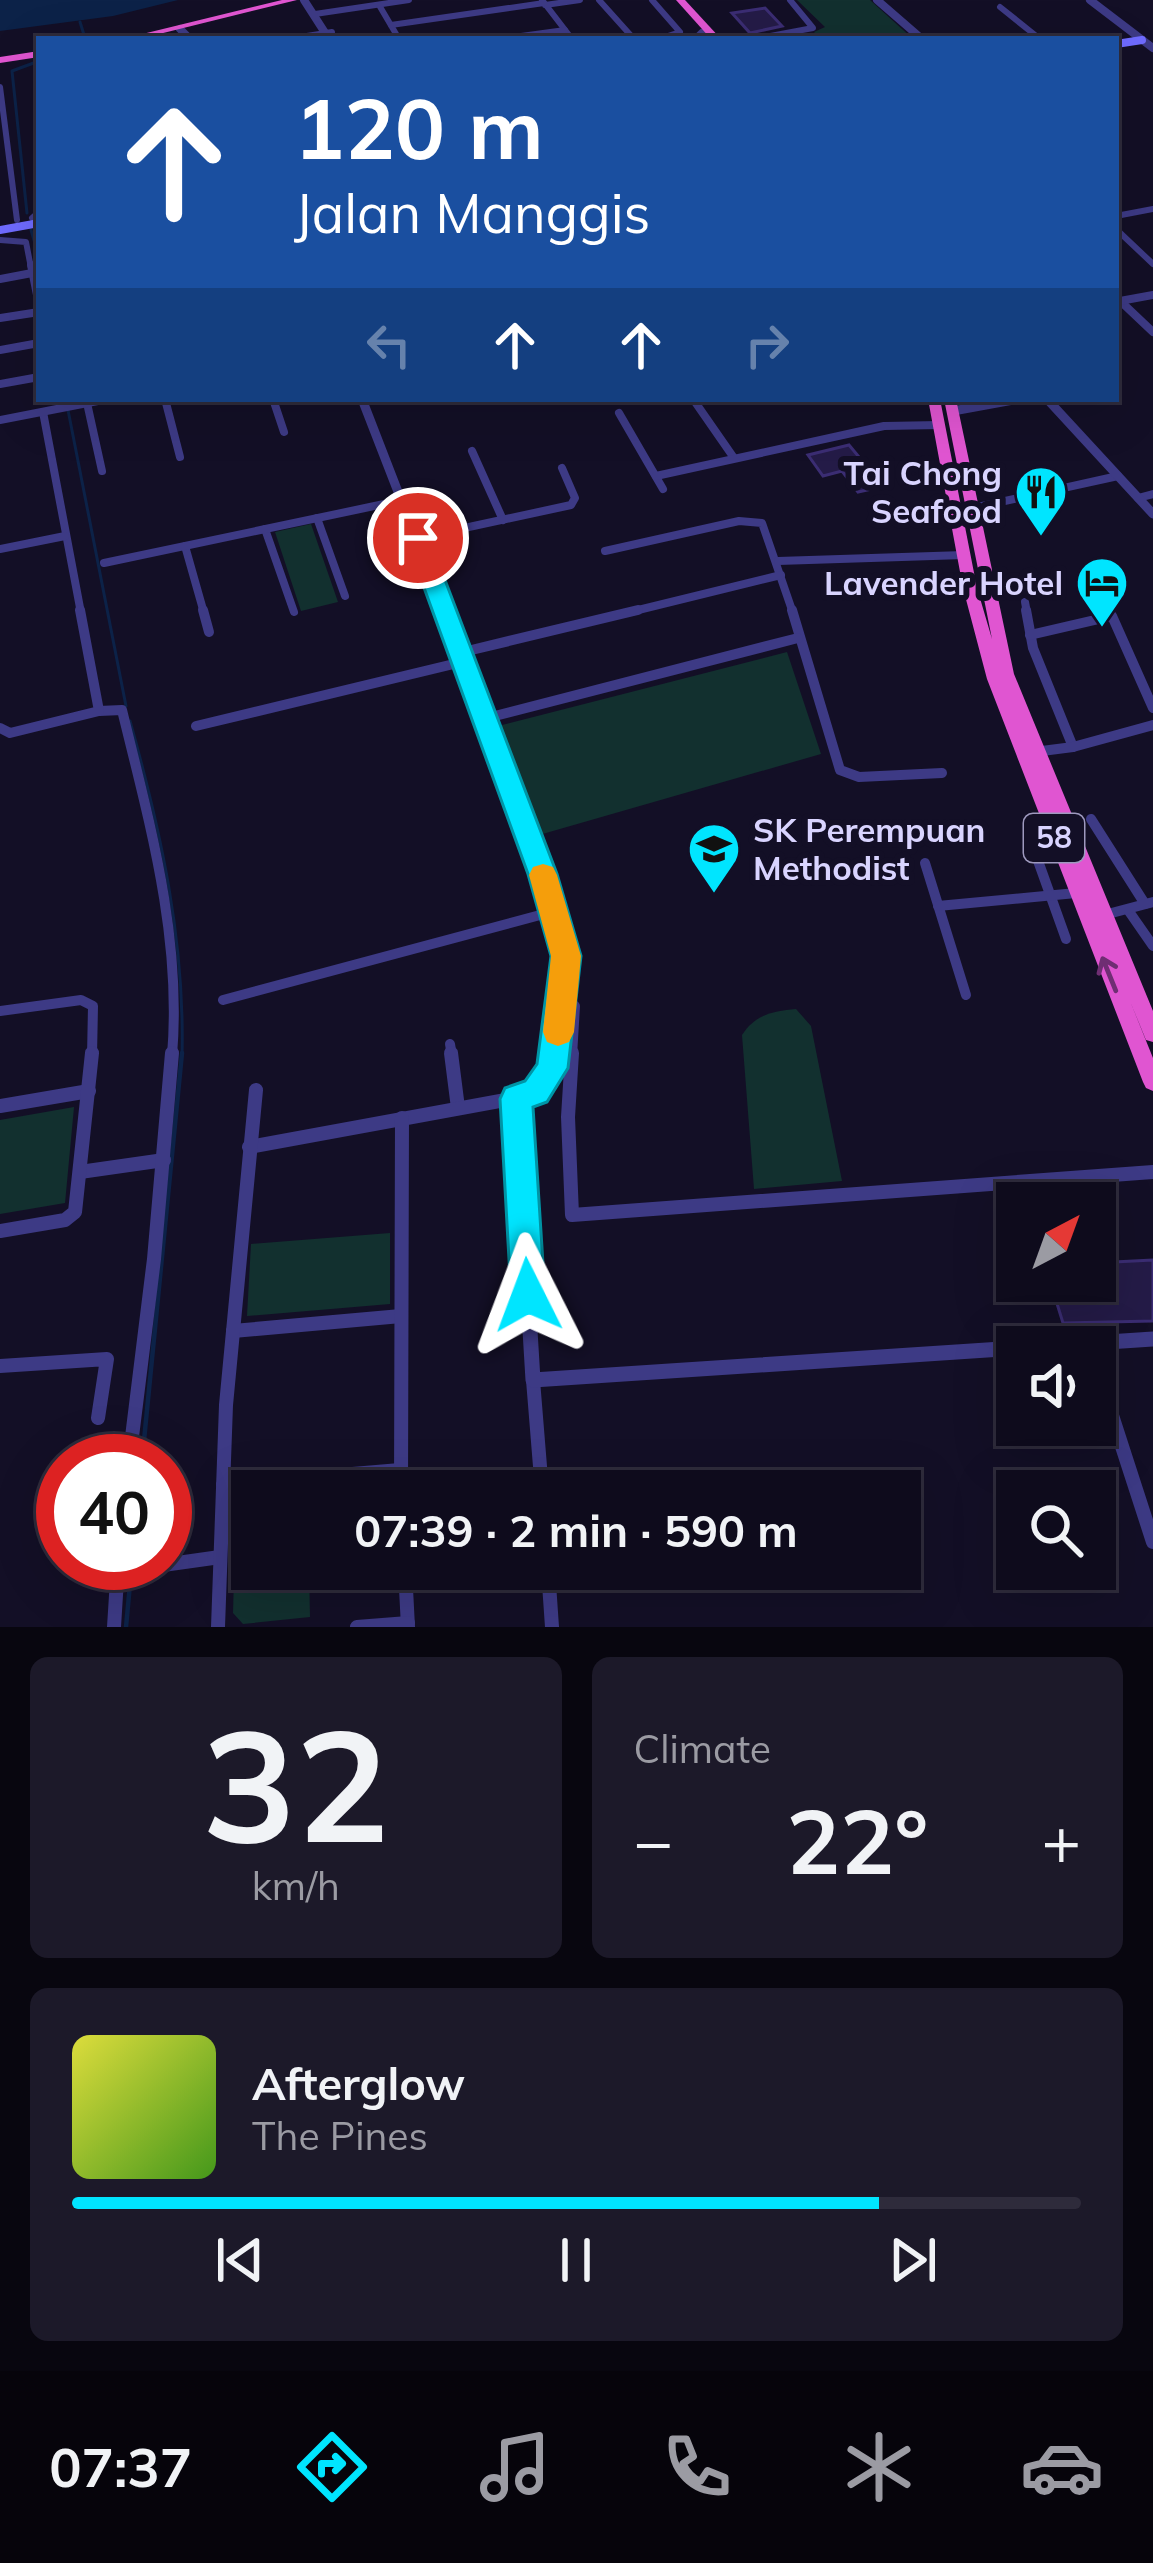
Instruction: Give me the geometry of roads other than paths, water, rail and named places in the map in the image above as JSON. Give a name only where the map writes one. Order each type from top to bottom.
[{"type":"highway","points":[[180,29],[282,0]]},
{"type":"highway","points":[[143,36],[293,0]]},
{"type":"highway","points":[[676,0],[701,36]]},
{"type":"highway","points":[[676,0],[713,36]]},
{"type":"highway","points":[[0,60],[36,54]]},
{"type":"highway","name":"58","points":[[935,402],[970,588],[1076,893],[1153,1082]]},
{"type":"highway","name":"58","points":[[951,405],[1006,674],[1029,753],[1153,1034]]},
{"type":"highway","points":[[970,588],[979,585],[983,561]]},
{"type":"main road","points":[[1123,38],[1148,39]]},
{"type":"main road","points":[[1123,38],[1153,48]]},
{"type":"main road","points":[[0,227],[36,217]]},
{"type":"main road","points":[[0,227],[36,217]]},
{"type":"street","points":[[309,0],[331,36]]},
{"type":"street","points":[[318,13],[409,0]]},
{"type":"street","points":[[391,25],[580,0]]},
{"type":"street","points":[[599,0],[631,36]]},
{"type":"street","points":[[652,0],[680,32],[668,36]]},
{"type":"street","points":[[790,0],[815,26],[802,36]]},
{"type":"street","points":[[877,0],[919,36]]},
{"type":"street","points":[[1090,0],[1123,38]]},
{"type":"street","points":[[544,3],[570,36]]},
{"type":"street","points":[[379,4],[397,36]]},
{"type":"street","points":[[1000,8],[1036,36]]},
{"type":"street","points":[[180,29],[187,36]]},
{"type":"street","points":[[522,36],[565,30]]},
{"type":"street","points":[[1148,39],[1153,48]]},
{"type":"street","points":[[0,87],[17,220]]},
{"type":"street","points":[[1119,215],[1153,209]]},
{"type":"street","points":[[1119,232],[1153,264]]},
{"type":"street","points":[[0,239],[26,242],[36,293]]},
{"type":"street","points":[[1140,251],[1153,249]]},
{"type":"street","points":[[0,279],[32,273]]},
{"type":"street","points":[[1119,299],[1153,295]]},
{"type":"street","points":[[1119,300],[1153,332]]},
{"type":"street","points":[[0,318],[36,309]]},
{"type":"street","points":[[0,350],[36,344]]},
{"type":"street","points":[[0,384],[36,377]]},
{"type":"street","points":[[0,420],[43,412],[58,404],[92,402]]},
{"type":"street","points":[[166,402],[180,457]]},
{"type":"street","points":[[274,402],[284,432]]},
{"type":"street","points":[[249,1148],[516,1099],[536,1091],[552,1068],[564,996],[566,956],[555,911],[363,402]]},
{"type":"street","points":[[695,402],[734,458]]},
{"type":"street","points":[[951,405],[985,402]]},
{"type":"street","points":[[1050,402],[1153,514]]},
{"type":"street","points":[[87,403],[101,471]]},
{"type":"street","points":[[43,412],[99,712]]},
{"type":"street","points":[[619,412],[663,489]]},
{"type":"street","points":[[656,476],[884,426],[939,424]]},
{"type":"street","points":[[472,451],[502,520]]},
{"type":"street","points":[[418,538],[574,502],[562,468]]},
{"type":"street","points":[[973,508],[1118,476]]},
{"type":"street","points":[[1138,498],[1153,494]]},
{"type":"street","points":[[104,563],[403,500]]},
{"type":"street","points":[[316,518],[346,596]]},
{"type":"street","points":[[605,551],[751,520],[768,531],[840,770],[859,776],[942,773]]},
{"type":"street","points":[[265,529],[294,612]]},
{"type":"street","points":[[0,549],[65,536]]},
{"type":"street","points":[[185,545],[209,632]]},
{"type":"street","points":[[778,561],[964,555]]},
{"type":"street","points":[[196,726],[781,575]]},
{"type":"street","points":[[1025,602],[1030,634],[1073,747]]},
{"type":"street","points":[[1030,634],[1112,616],[1153,708]]},
{"type":"street","points":[[482,719],[798,638]]},
{"type":"street","points":[[0,728],[10,734],[122,710],[158,853],[172,931],[175,1033],[132,1434]]},
{"type":"street","points":[[1029,753],[1073,747],[1153,725]]},
{"type":"street","points":[[1091,819],[1149,903],[1104,916]]},
{"type":"street","points":[[1036,858],[1066,939]]},
{"type":"street","points":[[925,863],[966,995]]},
{"type":"street","points":[[938,906],[1076,893]]},
{"type":"street","points":[[1128,910],[1153,946]]},
{"type":"street","points":[[224,1000],[555,911]]},
{"type":"street","points":[[564,996],[575,1006],[568,1117],[572,1215],[1153,1172]]},
{"type":"street","points":[[0,1011],[86,1001],[96,1020],[75,1212],[65,1220],[0,1231]]},
{"type":"street","points":[[450,1044],[458,1108]]},
{"type":"street","points":[[218,1627],[233,1331],[256,1090]]},
{"type":"street","points":[[0,1106],[89,1091]]},
{"type":"street","points":[[516,1099],[540,1470]]},
{"type":"street","points":[[400,1470],[402,1118]]},
{"type":"street","points":[[80,1172],[164,1160]]},
{"type":"street","points":[[233,1331],[401,1316]]},
{"type":"street","points":[[1116,1342],[1153,1339]]},
{"type":"street","points":[[533,1380],[996,1349]]},
{"type":"street","points":[[0,1366],[107,1359],[98,1418]]},
{"type":"street","points":[[1116,1428],[1153,1542]]},
{"type":"street","points":[[223,1486],[231,1485]]},
{"type":"street","points":[[192,1561],[220,1557]]},
{"type":"street","points":[[114,1627],[116,1590]]},
{"type":"street","points":[[357,1627],[408,1625],[406,1590]]},
{"type":"street","points":[[549,1590],[552,1627]]},
{"type":"water","points":[[0,0],[178,0],[113,16],[0,31]]},
{"type":"waterway","points":[[80,22],[84,36]]},
{"type":"waterway","points":[[27,213],[12,71],[36,62]]},
{"type":"waterway","points":[[31,230],[36,247]]},
{"type":"waterway","points":[[68,410],[126,706]]},
{"type":"waterway","points":[[130,721],[169,887],[180,971],[182,1053]]},
{"type":"waterway","points":[[145,1434],[182,1053]]},
{"type":"waterway","points":[[126,1627],[129,1590]]},
{"type":"place","name":"Tai Chong Seafood","points":[[1041,538]]},
{"type":"place","name":"Lavender Hotel","points":[[1102,629]]},
{"type":"place","name":"SK Perempuan Methodist","points":[[714,895]]}]
